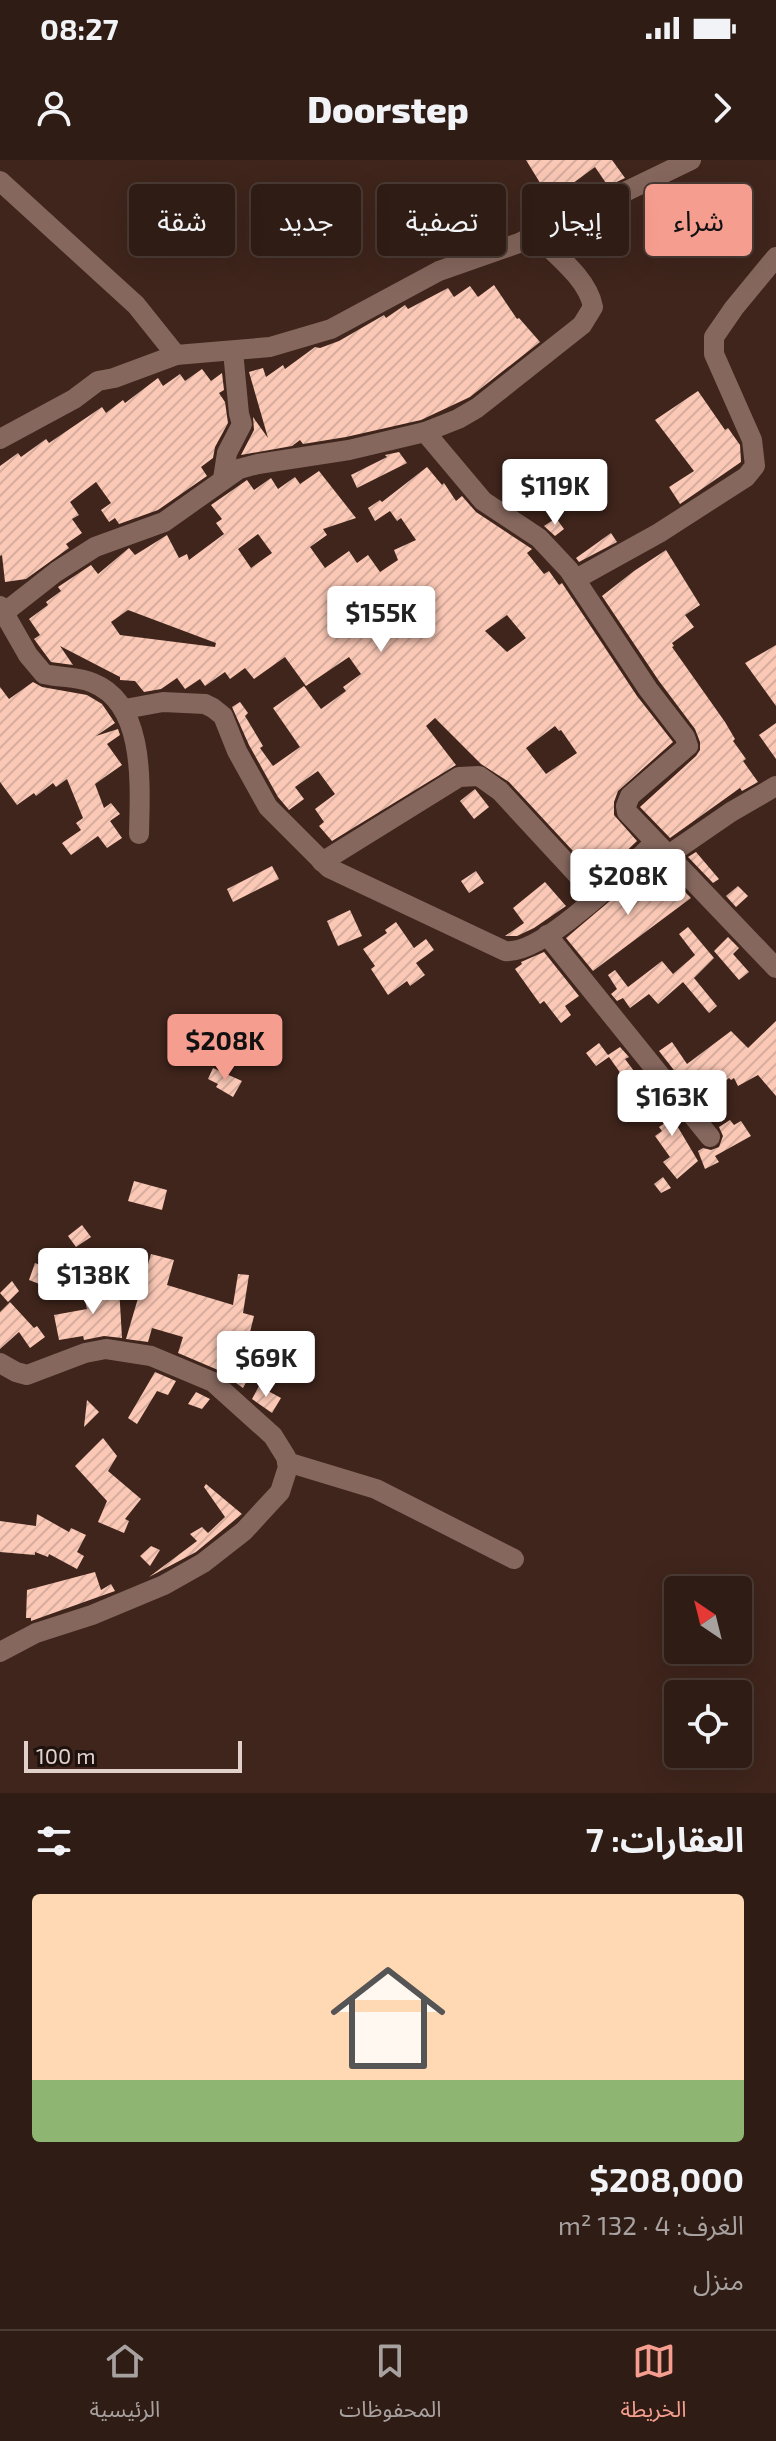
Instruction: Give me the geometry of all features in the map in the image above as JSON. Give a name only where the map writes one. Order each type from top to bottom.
[{"type":"street","points":[[629,190],[691,160]]},
{"type":"street","points":[[0,181],[136,305],[176,355]]},
{"type":"street","points":[[0,439],[74,399],[98,381],[176,355],[292,342],[331,329],[439,271],[522,240]]},
{"type":"street","points":[[139,834],[140,802],[133,727],[125,709],[111,693],[96,683],[44,674],[28,655],[2,609],[95,547],[164,522],[239,469],[325,455],[425,432],[477,408],[588,317],[593,307],[591,297],[556,256]]},
{"type":"street","points":[[576,579],[673,525],[746,477],[755,466],[752,440],[714,354],[714,337],[776,257]]},
{"type":"street","points":[[223,479],[227,453],[242,424],[233,351]]},
{"type":"street","points":[[425,432],[483,501],[539,538],[576,579],[648,689],[689,743],[627,801],[627,812],[776,968]]},
{"type":"street","points":[[125,709],[163,702],[205,704],[219,712],[257,791],[268,807],[322,862],[335,872],[505,951],[518,951],[547,935],[661,849],[776,786]]},
{"type":"street","points":[[322,862],[459,777],[479,776],[500,791],[597,896]]},
{"type":"street","points":[[547,935],[710,1137]]},
{"type":"street","points":[[0,1363],[27,1375],[85,1353],[106,1349],[151,1356],[213,1382],[273,1436],[287,1462],[280,1492],[244,1531],[203,1563],[164,1585],[92,1615],[36,1633],[0,1652]]},
{"type":"street","points":[[287,1462],[376,1489],[514,1559]]},
{"type":"building","points":[[526,160],[612,160],[625,178],[607,184],[595,167],[572,184],[541,184]]},
{"type":"building","points":[[494,285],[517,319],[540,342],[470,397],[421,420],[346,437],[303,444],[300,440],[292,446],[241,455],[254,430],[253,417],[268,438],[249,372],[263,368],[266,377],[283,365],[285,369],[315,347],[339,341],[384,315],[386,318],[405,305],[408,309],[448,288],[454,297],[470,286],[478,297]]},
{"type":"building","points":[[202,369],[211,381],[222,373],[224,390],[219,393],[225,402],[228,423],[215,447],[213,458],[201,467],[207,476],[158,510],[119,524],[115,518],[109,522],[101,510],[111,503],[96,482],[70,502],[79,515],[72,519],[82,533],[66,544],[69,548],[26,579],[5,582],[0,556],[0,466],[18,453],[21,457],[46,439],[49,443],[102,407],[106,413],[123,400],[125,403],[158,378],[163,386],[180,374],[185,381]]},
{"type":"building","points":[[698,391],[725,430],[728,428],[740,445],[741,462],[680,504],[669,487],[694,471],[655,420]]},
{"type":"building","points":[[399,452],[407,463],[357,488],[351,475],[387,457],[385,455]]},
{"type":"building","points":[[427,467],[442,485],[444,483],[456,501],[462,496],[476,512],[532,549],[527,553],[544,574],[549,571],[559,585],[562,583],[637,696],[673,742],[618,791],[614,815],[637,841],[598,878],[509,782],[481,764],[435,718],[426,726],[456,765],[332,841],[319,826],[324,822],[315,809],[335,794],[318,771],[295,787],[304,799],[289,810],[278,797],[249,745],[232,707],[240,702],[248,713],[245,716],[263,746],[260,748],[273,766],[300,747],[273,708],[304,686],[321,709],[346,691],[343,687],[361,674],[349,657],[306,686],[285,657],[254,679],[245,668],[230,679],[225,672],[205,686],[200,679],[185,689],[177,678],[161,689],[144,692],[135,681],[120,680],[120,677],[60,646],[73,665],[51,662],[34,639],[40,635],[29,619],[61,591],[58,587],[91,565],[98,574],[129,548],[135,555],[167,535],[179,558],[187,554],[189,560],[224,534],[216,523],[222,519],[211,505],[247,480],[254,490],[271,478],[278,489],[295,477],[300,484],[319,471],[356,518],[323,529],[327,535],[310,547],[325,568],[349,551],[357,563],[368,555],[380,572],[398,560],[394,550],[416,540],[401,518],[397,521],[390,511],[375,521],[368,508],[380,500],[382,502]],"holes":[[[258,534],[272,553],[251,568],[238,549]],[[128,610],[216,643],[215,647],[120,635],[111,622]],[[507,615],[526,638],[507,652],[485,631]],[[555,726],[577,753],[546,774],[526,748]]]},
{"type":"building","points":[[556,518],[564,529],[555,536],[544,526]]},
{"type":"building","points":[[611,533],[617,542],[579,562],[576,558]]},
{"type":"building","points":[[666,550],[700,605],[685,615],[694,627],[672,643],[672,647],[725,722],[735,739],[733,741],[746,759],[743,761],[758,782],[742,791],[740,788],[670,838],[640,807],[696,756],[700,742],[695,729],[602,596]]},
{"type":"building","points":[[776,645],[776,706],[745,663]]},
{"type":"building","points":[[33,682],[42,687],[87,695],[102,704],[115,723],[96,736],[118,729],[120,735],[107,744],[122,765],[95,784],[104,808],[111,803],[120,814],[110,821],[122,838],[107,848],[98,836],[71,855],[62,843],[81,830],[76,823],[83,818],[67,779],[56,787],[53,783],[17,805],[0,782],[0,687],[9,699]]},
{"type":"building","points":[[776,723],[776,759],[759,735]]},
{"type":"building","points":[[475,789],[489,807],[474,819],[460,801]]},
{"type":"building","points":[[696,852],[719,879],[713,883],[688,857]]},
{"type":"building","points":[[658,865],[691,898],[593,971],[566,938],[637,878]]},
{"type":"building","points":[[272,866],[279,879],[233,902],[227,889]]},
{"type":"building","points":[[476,871],[484,883],[469,893],[461,881]]},
{"type":"building","points":[[545,882],[566,906],[534,928],[517,936],[505,936],[524,923],[513,908]]},
{"type":"building","points":[[738,886],[748,896],[736,907],[726,896]]},
{"type":"building","points":[[350,910],[362,936],[338,946],[327,921]]},
{"type":"building","points":[[396,922],[414,948],[426,939],[434,950],[416,963],[425,975],[410,986],[407,981],[388,995],[371,969],[375,966],[363,949],[387,933],[385,930]]},
{"type":"building","points":[[688,927],[714,958],[694,978],[717,1006],[709,1013],[683,982],[658,1004],[649,994],[630,1008],[623,998],[617,1001],[611,994],[617,989],[608,975],[615,970],[628,987],[662,961],[673,974],[695,955],[679,934]]},
{"type":"building","points":[[728,937],[739,948],[733,954],[749,972],[739,980],[714,951]]},
{"type":"building","points":[[544,952],[579,996],[565,1006],[571,1015],[561,1023],[544,1001],[540,1004],[515,969],[521,962]]},
{"type":"building","points":[[776,1021],[776,1096],[758,1075],[738,1086],[734,1078],[729,1078],[704,1098],[700,1093],[695,1097],[659,1051],[672,1042],[687,1064],[731,1031],[748,1048]]},
{"type":"building","points":[[599,1043],[608,1055],[620,1047],[629,1057],[625,1059],[634,1071],[624,1078],[609,1057],[596,1066],[586,1053]]},
{"type":"building","points":[[213,1068],[242,1081],[233,1097],[208,1079]]},
{"type":"building","points":[[653,1087],[680,1121],[676,1124],[698,1161],[677,1179],[663,1162],[670,1157],[655,1136],[662,1131],[659,1127],[665,1123],[644,1094]]},
{"type":"building","points":[[730,1120],[734,1125],[741,1121],[751,1136],[715,1156],[719,1162],[705,1169],[698,1151],[719,1147],[723,1136],[719,1127]]},
{"type":"building","points":[[663,1177],[671,1188],[661,1193],[654,1184]]},
{"type":"building","points":[[134,1181],[167,1190],[162,1210],[128,1201]]},
{"type":"building","points":[[82,1225],[91,1237],[76,1247],[68,1236]]},
{"type":"building","points":[[151,1254],[174,1260],[167,1285],[233,1305],[238,1274],[249,1275],[243,1313],[254,1316],[250,1332],[246,1338],[243,1337],[232,1366],[250,1375],[243,1388],[218,1370],[178,1353],[183,1337],[152,1328],[148,1342],[126,1339]]},
{"type":"building","points":[[35,1263],[48,1268],[42,1285],[29,1280]]},
{"type":"building","points":[[12,1281],[19,1291],[8,1302],[0,1293]]},
{"type":"building","points":[[119,1287],[122,1338],[104,1336],[84,1340],[83,1336],[59,1340],[54,1315],[87,1309],[82,1288]]},
{"type":"building","points":[[10,1302],[45,1337],[30,1348],[19,1332],[0,1349],[0,1312]]},
{"type":"building","points":[[155,1372],[176,1381],[168,1395],[157,1391],[137,1424],[128,1418]]},
{"type":"building","points":[[259,1386],[281,1398],[272,1413],[252,1399]]},
{"type":"building","points":[[196,1392],[210,1399],[202,1409],[188,1404]]},
{"type":"building","points":[[87,1400],[99,1412],[84,1427]]},
{"type":"building","points":[[103,1438],[117,1456],[108,1471],[141,1499],[125,1519],[129,1521],[124,1533],[98,1522],[107,1501],[75,1466]]},
{"type":"building","points":[[206,1484],[242,1514],[196,1552],[149,1577],[197,1541],[190,1534],[202,1527],[208,1533],[225,1517],[204,1487]]},
{"type":"building","points":[[37,1514],[69,1532],[71,1528],[86,1535],[77,1552],[84,1556],[77,1569],[49,1554],[48,1557],[35,1552],[35,1555],[0,1552],[0,1521],[36,1526]]},
{"type":"building","points":[[151,1546],[160,1550],[150,1566],[140,1556]]},
{"type":"building","points":[[95,1572],[101,1590],[111,1584],[115,1591],[31,1621],[31,1618],[26,1618],[27,1590]]}]
